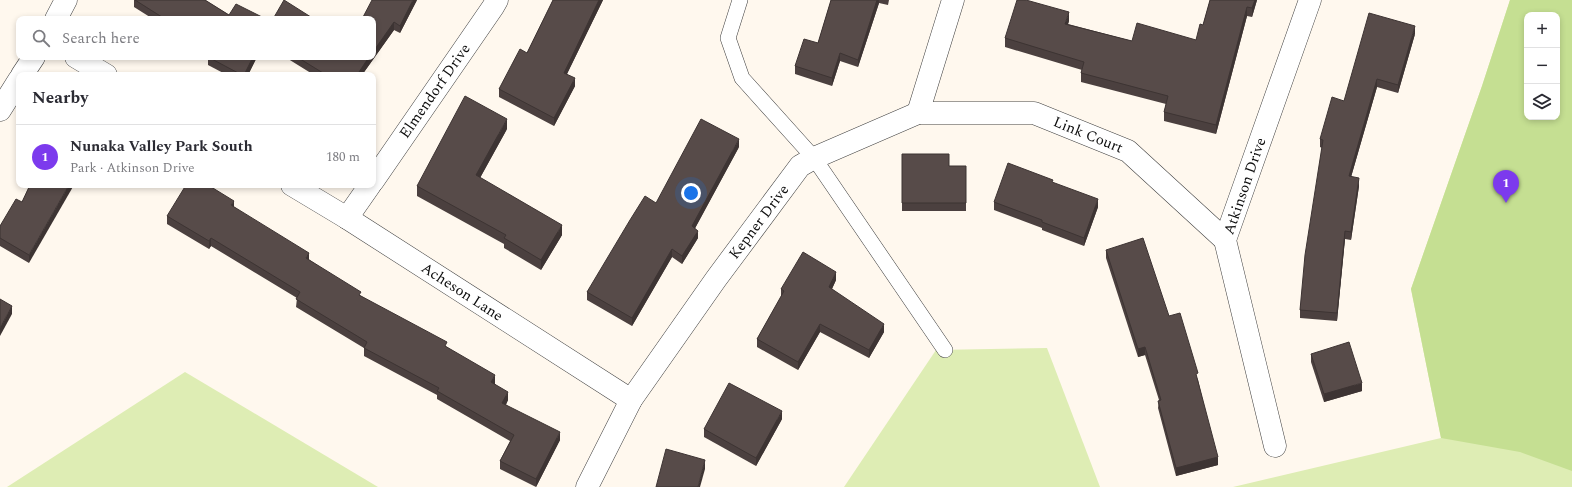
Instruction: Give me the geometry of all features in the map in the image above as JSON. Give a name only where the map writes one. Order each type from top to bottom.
[{"type":"street","points":[[58,16],[66,0]]},
{"type":"street","name":"Elmendorf Drive","points":[[376,177],[497,0]]},
{"type":"street","points":[[918,113],[954,0]]},
{"type":"street","name":"Atkinson Drive","points":[[1275,446],[1225,240],[1310,0]]},
{"type":"street","points":[[24,72],[32,60]]},
{"type":"street","points":[[81,60],[101,72]]},
{"type":"street","points":[[0,110],[16,85]]},
{"type":"street","name":"Kepner Drive","points":[[587,487],[631,400],[716,280],[800,166],[814,158],[918,113]]},
{"type":"street","name":"Link Court","points":[[918,113],[1034,113],[1128,151],[1225,240]]},
{"type":"street","name":"Acheson Lane","points":[[297,188],[347,218],[631,400]]},
{"type":"street","points":[[347,218],[368,188]]},
{"type":"lane","points":[[740,0],[728,38],[742,78],[814,158],[945,350]]},
{"type":"green space","points":[[1510,0],[1572,0],[1572,487],[1233,487],[1441,438],[1411,289],[1482,86]]},
{"type":"green space","points":[[1510,0],[1572,0],[1572,471],[1520,452],[1441,438],[1411,289],[1482,86]]},
{"type":"green space","points":[[1047,348],[1100,487],[844,487],[936,350]]},
{"type":"green space","points":[[185,372],[378,487],[7,487]]},
{"type":"building","points":[[135,0],[205,0],[229,15],[236,4],[260,16],[160,16]]},
{"type":"building","points":[[284,0],[309,16],[275,16]]},
{"type":"building","points":[[372,0],[413,0],[400,26],[394,22],[376,48],[376,16],[364,16]]},
{"type":"building","points":[[553,0],[599,0],[564,73],[575,78],[554,118],[499,89],[520,49],[527,53]]},
{"type":"building","points":[[831,0],[877,0],[858,60],[840,53],[832,78],[795,66],[804,39],[818,43]]},
{"type":"building","points":[[1017,0],[1026,0],[1069,12],[1065,24],[1132,41],[1137,23],[1196,40],[1200,24],[1203,25],[1210,0],[1255,0],[1252,8],[1247,7],[1216,125],[1164,112],[1168,96],[1081,73],[1084,62],[1005,38]]},
{"type":"building","points":[[1369,13],[1415,26],[1398,85],[1377,79],[1349,176],[1359,178],[1351,232],[1345,231],[1337,313],[1300,310],[1305,255],[1323,140],[1320,139],[1332,97],[1344,101]]},
{"type":"building","points":[[214,60],[252,60],[246,72],[236,72]]},
{"type":"building","points":[[302,60],[367,60],[359,72],[321,72]]},
{"type":"building","points":[[465,96],[507,119],[476,175],[562,225],[541,260],[504,238],[506,235],[417,186]]},
{"type":"building","points":[[701,119],[739,139],[692,226],[698,231],[682,256],[672,249],[632,318],[587,292],[645,196],[656,203]]},
{"type":"building","points":[[902,154],[949,154],[949,166],[966,166],[966,203],[902,203]]},
{"type":"building","points":[[1008,163],[1053,180],[1052,182],[1098,199],[1084,238],[994,202]]},
{"type":"building","points":[[29,188],[67,188],[29,255],[0,238],[0,226],[16,199],[22,202]]},
{"type":"building","points":[[184,188],[213,188],[234,201],[231,205],[309,253],[306,258],[361,292],[359,295],[447,342],[445,346],[495,375],[491,382],[508,392],[502,403],[560,432],[536,479],[500,461],[514,435],[437,391],[439,388],[364,348],[367,342],[296,299],[300,292],[211,238],[209,241],[167,216]]},
{"type":"building","points":[[1143,238],[1169,316],[1180,313],[1198,373],[1196,374],[1218,457],[1176,468],[1158,401],[1161,400],[1145,347],[1138,349],[1106,250]]},
{"type":"building","points":[[803,252],[836,272],[829,287],[884,324],[869,350],[820,324],[798,362],[757,339],[784,291],[781,289]]},
{"type":"building","points":[[0,299],[12,306],[0,328]]},
{"type":"building","points":[[1349,342],[1362,383],[1324,394],[1311,354]]},
{"type":"building","points":[[729,383],[782,411],[756,458],[704,429]]},
{"type":"building","points":[[666,449],[705,460],[698,487],[656,487]]},
{"type":"place","name":"Nunaka Valley Park South","points":[[1506,203]]}]
